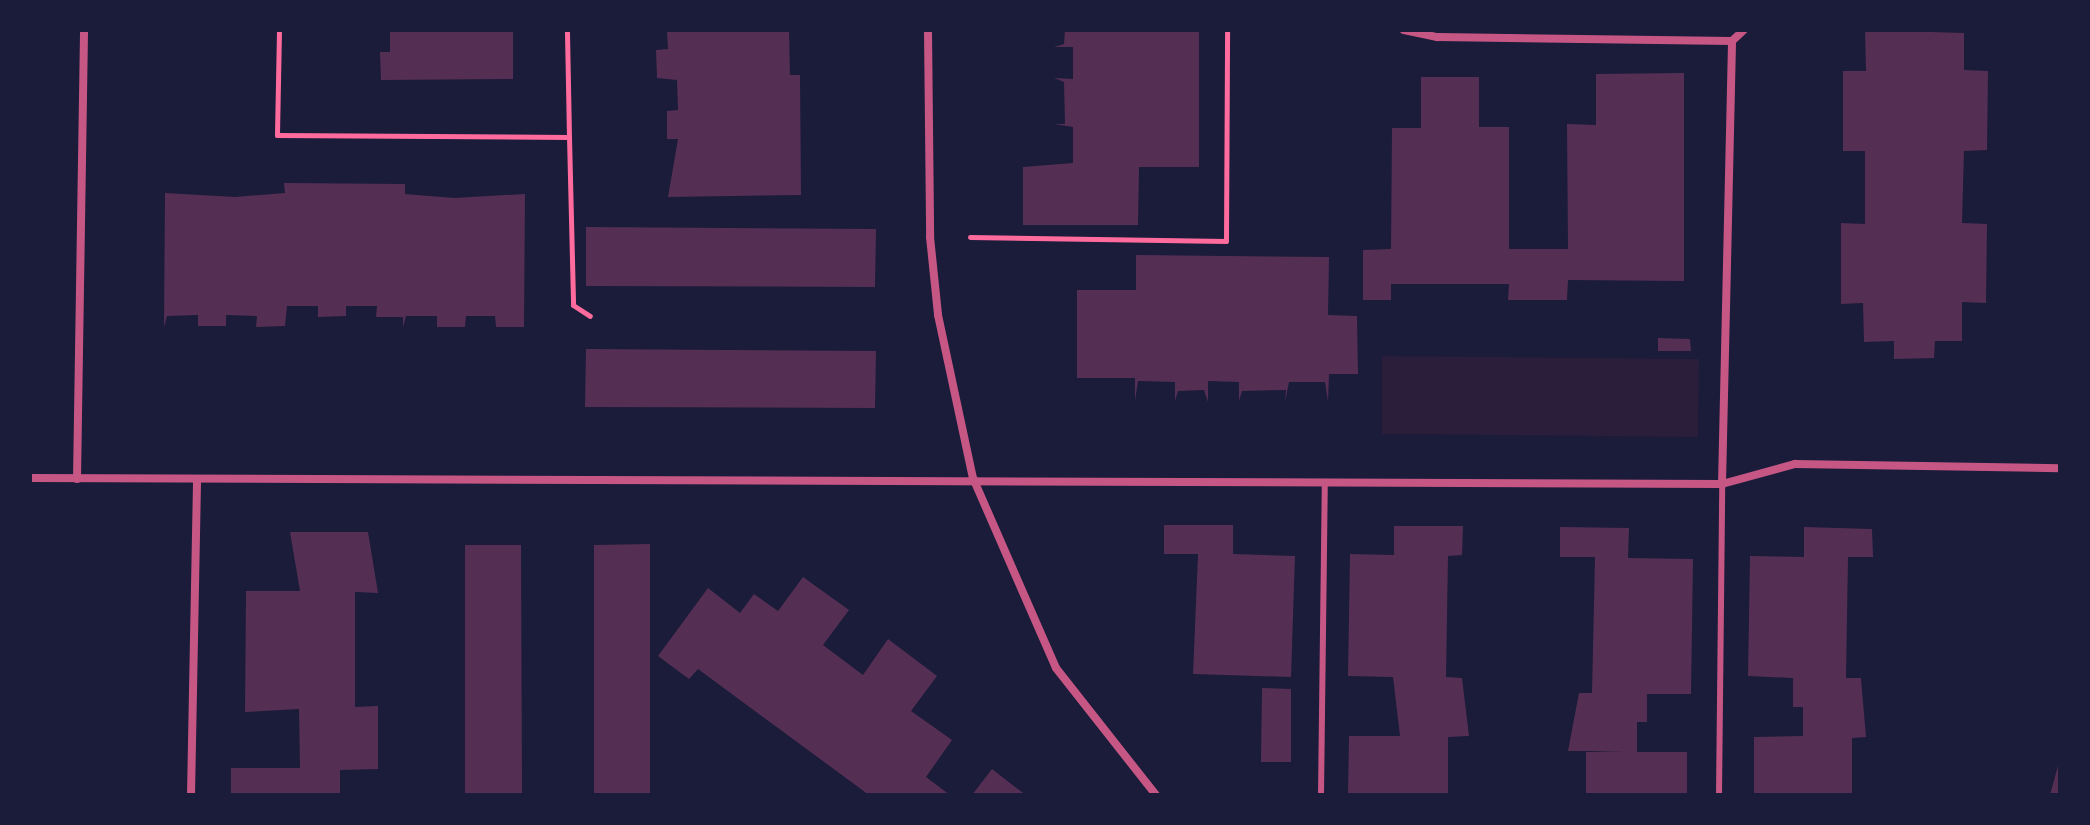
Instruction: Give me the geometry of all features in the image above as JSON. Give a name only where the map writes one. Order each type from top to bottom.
[{"type":"street","points":[[77,479],[84,30]]},
{"type":"street","points":[[928,30],[930,237],[938,315],[973,478],[1056,668],[1156,795]]},
{"type":"street","points":[[1404,30],[1437,37],[1732,41],[1744,30]]},
{"type":"street","points":[[1722,484],[1732,41]]},
{"type":"street","points":[[30,478],[197,481],[973,478],[1722,484],[1795,464],[2060,468]]},
{"type":"street","points":[[191,795],[197,481]]},
{"type":"lane","points":[[1321,795],[1325,482]]},
{"type":"lane","points":[[1719,795],[1722,484]]},
{"type":"path","points":[[279,30],[277,135],[569,137]]},
{"type":"path","points":[[567,30],[573,305],[590,316]]},
{"type":"path","points":[[930,237],[1226,241],[1227,30]]},
{"type":"shaded area","points":[[1382,356],[1699,359],[1698,437],[1382,434]]},
{"type":"building","points":[[390,30],[513,30],[513,79],[381,80],[380,52],[390,52]]},
{"type":"building","points":[[667,30],[789,30],[790,75],[800,75],[801,195],[668,197],[678,139],[667,139],[667,111],[678,110],[677,80],[657,78],[656,50],[668,49]]},
{"type":"building","points":[[1065,30],[1199,30],[1199,167],[1139,167],[1138,225],[1023,225],[1023,167],[1073,163],[1073,127],[1054,124],[1065,124],[1064,82],[1054,78],[1073,79],[1073,47],[1054,47],[1064,44]]},
{"type":"building","points":[[1865,30],[1964,33],[1964,70],[1988,71],[1987,150],[1964,151],[1962,223],[1987,224],[1986,303],[1962,302],[1962,341],[1935,341],[1934,358],[1894,359],[1894,341],[1864,342],[1863,303],[1841,304],[1841,223],[1865,224],[1865,151],[1843,151],[1843,71],[1866,71]]},
{"type":"building","points":[[1684,73],[1684,281],[1568,280],[1567,300],[1508,300],[1509,284],[1391,284],[1391,300],[1363,300],[1363,250],[1391,249],[1392,128],[1421,128],[1421,77],[1479,77],[1479,127],[1509,127],[1509,249],[1568,249],[1567,124],[1596,125],[1596,74]]},
{"type":"building","points":[[284,183],[405,184],[405,194],[454,198],[525,194],[524,327],[496,327],[495,316],[466,316],[465,327],[437,327],[437,316],[406,316],[403,327],[403,317],[376,317],[377,306],[346,306],[346,316],[318,317],[318,306],[287,306],[285,326],[256,327],[257,316],[226,315],[226,326],[198,326],[198,315],[167,316],[164,327],[165,193],[235,197],[285,193]]},
{"type":"building","points":[[586,227],[876,229],[875,287],[586,286]]},
{"type":"building","points":[[1136,255],[1329,257],[1328,315],[1357,316],[1358,374],[1329,374],[1328,402],[1325,382],[1289,382],[1285,402],[1286,390],[1242,391],[1239,401],[1239,382],[1208,381],[1208,402],[1204,390],[1178,391],[1175,401],[1175,382],[1138,381],[1135,401],[1135,378],[1077,378],[1077,290],[1136,290]]},
{"type":"building","points":[[1658,338],[1690,339],[1691,351],[1658,351]]},
{"type":"building","points":[[586,349],[876,351],[875,408],[585,407]]},
{"type":"building","points":[[1164,525],[1233,525],[1233,554],[1295,556],[1291,677],[1193,674],[1198,554],[1164,554]]},
{"type":"building","points":[[1394,526],[1463,526],[1462,555],[1448,556],[1446,677],[1462,678],[1469,736],[1448,737],[1448,795],[1348,795],[1349,736],[1400,736],[1393,677],[1348,676],[1350,554],[1394,555]]},
{"type":"building","points":[[1560,527],[1629,528],[1628,558],[1693,559],[1691,694],[1647,694],[1647,722],[1637,722],[1637,752],[1687,752],[1687,795],[1586,795],[1586,752],[1625,751],[1568,751],[1579,693],[1592,693],[1595,557],[1560,557]]},
{"type":"building","points":[[1804,527],[1872,529],[1873,557],[1848,557],[1846,678],[1861,678],[1866,737],[1852,738],[1852,795],[1754,795],[1754,737],[1803,736],[1803,707],[1793,707],[1793,678],[1748,676],[1750,556],[1804,557]]},
{"type":"building","points":[[290,532],[368,532],[378,593],[355,592],[355,707],[378,706],[378,769],[340,770],[340,795],[231,795],[231,768],[300,768],[299,709],[245,712],[246,591],[300,591]]},
{"type":"building","points":[[650,544],[650,795],[594,795],[594,545]]},
{"type":"building","points":[[465,545],[521,545],[522,795],[465,795]]},
{"type":"building","points":[[803,577],[849,610],[823,645],[863,675],[888,639],[937,676],[911,711],[952,740],[926,777],[950,795],[869,795],[698,669],[689,679],[658,656],[708,588],[740,613],[754,594],[778,611]]},
{"type":"building","points":[[1262,688],[1291,689],[1291,762],[1261,762]]},
{"type":"building","points":[[2059,762],[2060,795],[2050,795]]},
{"type":"building","points":[[992,769],[1015,787],[1026,795],[972,795]]}]
